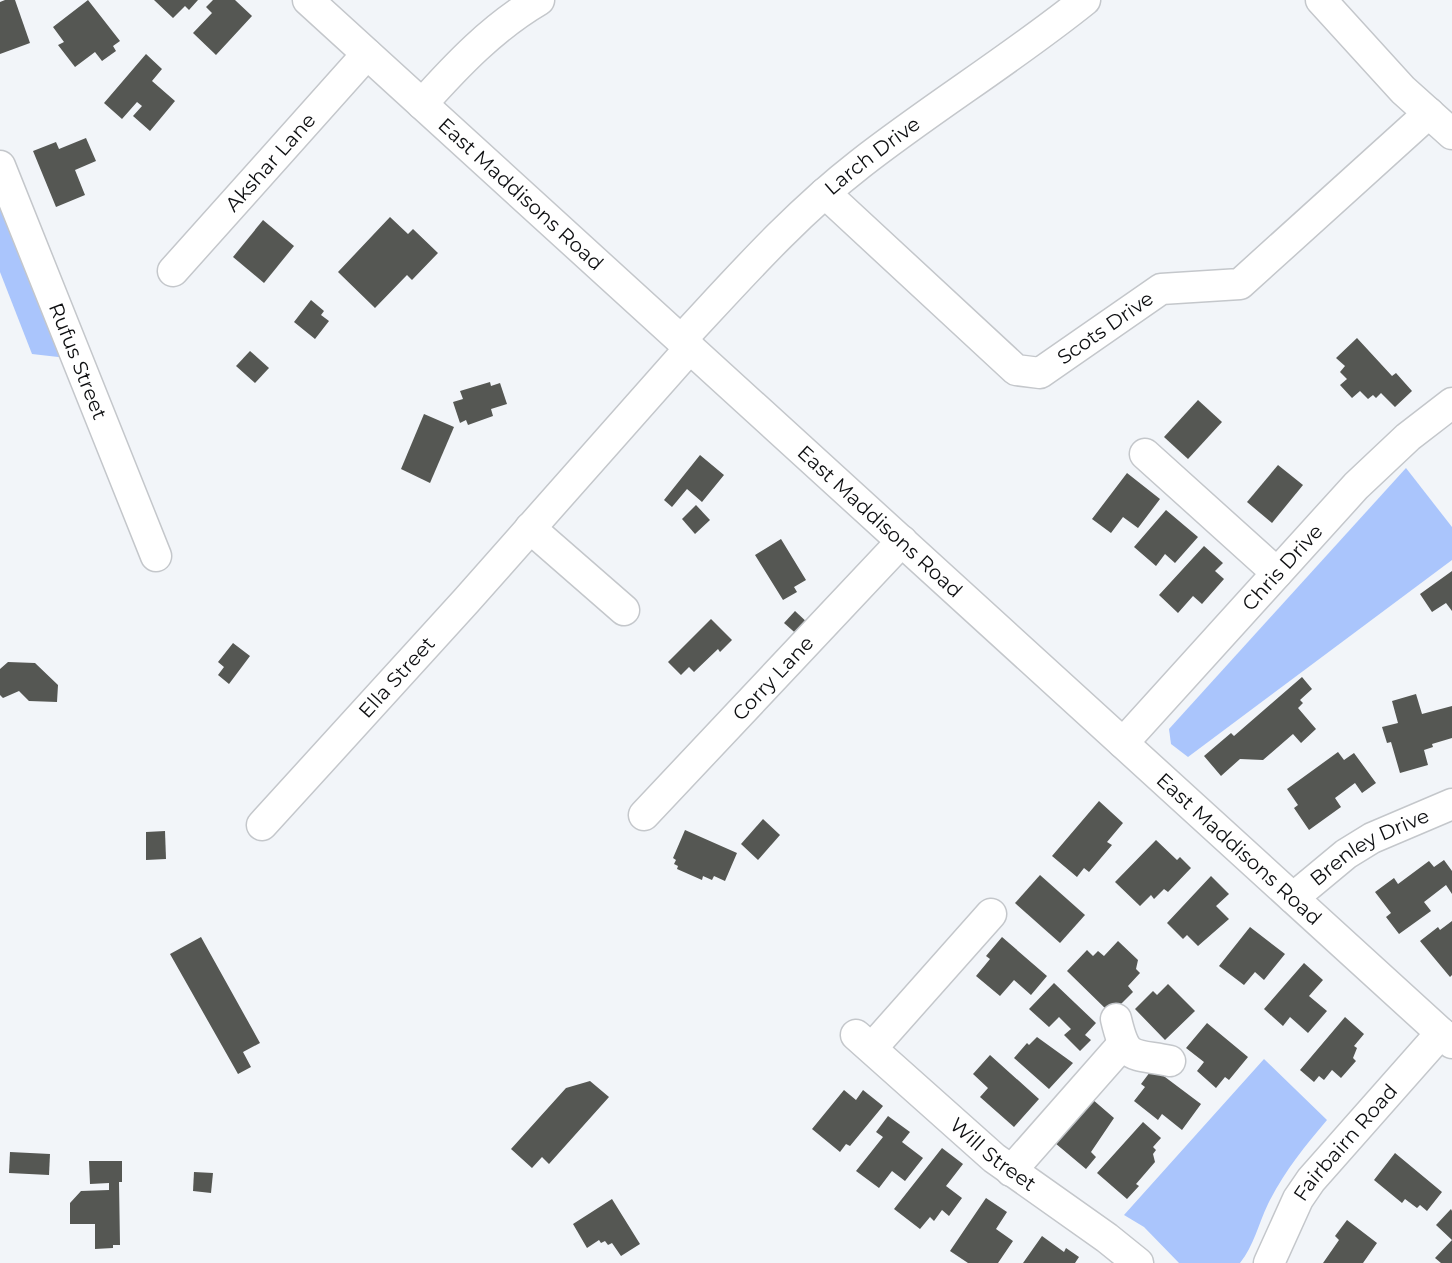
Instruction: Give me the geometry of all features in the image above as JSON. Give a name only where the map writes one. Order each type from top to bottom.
[{"type":"street","name":"East Maddisons Road","points":[[308,0],[1446,1038]]},
{"type":"street","points":[[422,104],[454,68],[491,34],[538,0]]},
{"type":"street","name":"Larch Drive","points":[[685,344],[791,221],[860,164],[1037,39],[1085,0]]},
{"type":"street","points":[[1334,4],[1403,90],[1452,134]]},
{"type":"street","name":"Akshar Lane","points":[[173,271],[367,54]]},
{"type":"street","name":"Scots Drive","points":[[825,193],[1016,370],[1040,374],[1161,288],[1240,284],[1428,112]]},
{"type":"street","name":"Rufus Street","points":[[0,166],[156,556]]},
{"type":"street","name":"Ella Street","points":[[262,825],[530,528],[685,344]]},
{"type":"street","name":"Chris Drive","points":[[1123,743],[1383,459],[1452,403]]},
{"type":"street","points":[[1145,453],[1277,573]]},
{"type":"street","points":[[530,528],[624,610]]},
{"type":"street","name":"Corry Lane","points":[[644,815],[902,541]]},
{"type":"street","name":"Brenley Drive","points":[[1293,898],[1346,854],[1372,838],[1452,804]]},
{"type":"street","name":"Will Street","points":[[992,914],[864,1041],[1011,1171],[1125,1251],[1138,1263]]},
{"type":"street","points":[[1011,1171],[1119,1032],[1135,1054],[1170,1061]]},
{"type":"street","name":"Fairbairn Road","points":[[1269,1263],[1298,1199],[1311,1180],[1446,1038]]},
{"type":"shaded area","points":[[0,190],[67,358],[32,354],[0,272]]},
{"type":"shaded area","points":[[1406,468],[1452,527],[1452,560],[1188,757],[1171,744],[1169,729]]},
{"type":"shaded area","points":[[1264,1059],[1327,1120],[1302,1150],[1281,1181],[1240,1263],[1179,1263],[1144,1227],[1124,1215]]},
{"type":"building","points":[[15,0],[30,43],[0,54],[0,2]]},
{"type":"building","points":[[88,0],[120,41],[113,46],[116,51],[102,61],[95,52],[75,67],[58,45],[64,42],[53,27]]},
{"type":"building","points":[[154,0],[198,0],[189,10],[185,6],[173,18]]},
{"type":"building","points":[[213,0],[235,0],[252,16],[216,55],[193,33],[212,13],[206,7]]},
{"type":"building","points":[[146,54],[162,69],[152,81],[175,101],[150,131],[133,116],[142,106],[137,102],[122,119],[104,103]]},
{"type":"building","points":[[86,138],[96,161],[75,170],[85,195],[56,207],[33,151],[56,142],[59,149]]},
{"type":"building","points":[[390,217],[408,234],[413,229],[438,253],[412,280],[407,275],[375,308],[338,272]]},
{"type":"building","points":[[263,220],[294,246],[264,283],[233,257]]},
{"type":"building","points":[[311,300],[324,311],[321,315],[329,321],[315,339],[294,322]]},
{"type":"building","points":[[1357,338],[1392,376],[1396,373],[1412,391],[1395,407],[1381,393],[1376,398],[1373,395],[1368,399],[1360,391],[1352,398],[1340,385],[1347,379],[1340,372],[1345,366],[1336,358]]},
{"type":"building","points":[[250,351],[269,368],[255,383],[236,366]]},
{"type":"building","points":[[490,382],[491,386],[500,383],[507,404],[491,409],[493,416],[468,425],[466,420],[460,423],[453,402],[463,399],[460,391]]},
{"type":"building","points":[[1198,400],[1222,422],[1188,459],[1164,437]]},
{"type":"building","points":[[424,414],[454,427],[430,483],[401,469]]},
{"type":"building","points":[[700,455],[724,475],[702,502],[687,489],[672,507],[664,500]]},
{"type":"building","points":[[1278,465],[1303,485],[1272,523],[1247,502]]},
{"type":"building","points":[[1127,473],[1160,499],[1138,528],[1123,517],[1111,533],[1092,519]]},
{"type":"building","points":[[696,505],[710,520],[695,534],[682,519]]},
{"type":"building","points":[[1166,510],[1198,537],[1175,563],[1165,554],[1156,566],[1134,547]]},
{"type":"building","points":[[781,539],[806,580],[794,587],[797,592],[783,600],[755,555]]},
{"type":"building","points":[[1204,546],[1223,563],[1215,571],[1224,579],[1202,604],[1193,596],[1178,613],[1159,595]]},
{"type":"building","points":[[1452,571],[1452,611],[1446,603],[1432,612],[1420,594]]},
{"type":"building","points":[[795,611],[810,625],[800,637],[784,623]]},
{"type":"building","points":[[711,619],[732,640],[720,652],[718,649],[694,672],[689,667],[681,675],[668,662]]},
{"type":"building","points":[[233,643],[250,656],[229,684],[218,675],[224,667],[218,662]]},
{"type":"building","points":[[8,662],[35,663],[58,685],[57,702],[29,701],[19,691],[3,698],[0,695],[0,669]]},
{"type":"building","points":[[1302,677],[1312,689],[1300,700],[1303,703],[1298,708],[1316,729],[1301,743],[1293,734],[1263,760],[1240,759],[1221,776],[1204,756],[1231,733],[1234,736]]},
{"type":"building","points":[[1416,694],[1422,714],[1452,706],[1452,738],[1432,744],[1433,747],[1424,750],[1428,765],[1400,773],[1391,742],[1387,743],[1382,727],[1398,723],[1392,701]]},
{"type":"building","points":[[1338,752],[1344,760],[1354,753],[1376,783],[1362,793],[1355,783],[1335,798],[1341,807],[1309,830],[1294,808],[1298,805],[1287,789]]},
{"type":"building","points":[[1099,801],[1123,823],[1107,842],[1112,845],[1089,872],[1084,868],[1077,877],[1052,856]]},
{"type":"building","points":[[763,819],[780,835],[758,860],[741,844]]},
{"type":"building","points":[[685,830],[737,853],[725,881],[714,876],[712,880],[703,876],[702,880],[677,869],[678,866],[674,864],[676,860],[673,858]]},
{"type":"building","points":[[165,831],[166,859],[146,860],[146,832]]},
{"type":"building","points":[[1156,840],[1177,860],[1180,857],[1191,868],[1168,892],[1164,889],[1154,899],[1151,895],[1140,906],[1115,882]]},
{"type":"building","points":[[1444,860],[1452,871],[1452,894],[1446,885],[1424,902],[1431,911],[1399,934],[1386,917],[1391,913],[1375,892],[1394,878],[1398,884],[1429,861],[1434,867]]},
{"type":"building","points":[[1040,875],[1085,915],[1060,943],[1015,903]]},
{"type":"building","points":[[1211,876],[1229,894],[1216,906],[1229,919],[1198,946],[1187,935],[1183,939],[1167,923]]},
{"type":"building","points":[[1452,921],[1452,975],[1450,977],[1420,941],[1438,927],[1440,930]]},
{"type":"building","points":[[1250,927],[1285,954],[1264,980],[1255,972],[1244,985],[1219,966]]},
{"type":"building","points":[[201,937],[260,1043],[243,1052],[251,1067],[238,1074],[170,954]]},
{"type":"building","points":[[1002,937],[1047,976],[1031,995],[1014,980],[1000,996],[976,976],[990,959],[986,956]]},
{"type":"building","points":[[1118,941],[1138,960],[1136,969],[1140,973],[1128,986],[1133,992],[1111,1014],[1067,971],[1087,950],[1093,956],[1098,951],[1104,956]]},
{"type":"building","points":[[1304,963],[1323,980],[1309,996],[1327,1011],[1308,1033],[1290,1017],[1283,1026],[1264,1009]]},
{"type":"building","points":[[1054,983],[1096,1023],[1085,1035],[1091,1040],[1080,1051],[1064,1035],[1071,1029],[1059,1017],[1049,1027],[1029,1009]]},
{"type":"building","points":[[1168,984],[1195,1011],[1165,1040],[1135,1009],[1153,991],[1157,995]]},
{"type":"building","points":[[1345,1017],[1364,1034],[1354,1046],[1357,1048],[1353,1058],[1356,1061],[1341,1078],[1332,1070],[1324,1080],[1319,1076],[1314,1082],[1300,1070]]},
{"type":"building","points":[[1207,1023],[1248,1057],[1229,1080],[1225,1077],[1216,1088],[1197,1071],[1204,1062],[1186,1048]]},
{"type":"building","points":[[1037,1037],[1073,1063],[1049,1089],[1014,1058],[1027,1043],[1029,1045]]},
{"type":"building","points":[[990,1055],[1039,1099],[1014,1127],[980,1097],[988,1088],[973,1074]]},
{"type":"building","points":[[1153,1068],[1201,1104],[1182,1130],[1162,1114],[1158,1120],[1134,1101],[1145,1087],[1141,1084]]},
{"type":"building","points":[[590,1081],[609,1097],[549,1164],[542,1157],[532,1168],[511,1149],[566,1088]]},
{"type":"building","points":[[844,1090],[856,1100],[863,1090],[883,1106],[850,1146],[846,1144],[840,1152],[812,1129]]},
{"type":"building","points":[[1092,1099],[1114,1118],[1091,1152],[1096,1157],[1086,1169],[1055,1143]]},
{"type":"building","points":[[888,1116],[910,1132],[902,1142],[923,1158],[905,1181],[892,1171],[879,1188],[856,1171],[883,1137],[876,1132]]},
{"type":"building","points":[[1143,1122],[1161,1138],[1153,1147],[1156,1150],[1153,1154],[1155,1162],[1136,1184],[1139,1186],[1127,1199],[1097,1173]]},
{"type":"building","points":[[942,1148],[963,1164],[946,1186],[962,1198],[949,1216],[942,1210],[934,1221],[930,1217],[920,1229],[894,1209]]},
{"type":"building","points":[[10,1152],[50,1154],[49,1175],[9,1173]]},
{"type":"building","points":[[1395,1153],[1442,1192],[1427,1211],[1420,1205],[1417,1208],[1405,1199],[1402,1203],[1374,1180]]},
{"type":"building","points":[[89,1161],[122,1161],[122,1182],[119,1182],[120,1245],[113,1245],[113,1248],[95,1249],[95,1224],[70,1224],[70,1203],[81,1191],[109,1190],[109,1183],[90,1184]]},
{"type":"building","points":[[194,1172],[213,1173],[211,1193],[193,1191]]},
{"type":"building","points":[[986,1198],[1007,1212],[996,1229],[1013,1241],[998,1263],[968,1263],[950,1251]]},
{"type":"building","points":[[612,1199],[640,1244],[621,1256],[612,1243],[608,1245],[605,1241],[601,1243],[599,1240],[587,1248],[573,1224]]},
{"type":"building","points":[[1451,1209],[1452,1211],[1452,1240],[1436,1225]]},
{"type":"building","points":[[1347,1220],[1377,1243],[1363,1263],[1323,1263],[1339,1240],[1335,1236]]},
{"type":"building","points":[[1042,1236],[1064,1252],[1066,1248],[1079,1257],[1075,1263],[1023,1263]]},
{"type":"building","points":[[1452,1240],[1452,1263],[1441,1263],[1435,1258]]}]
